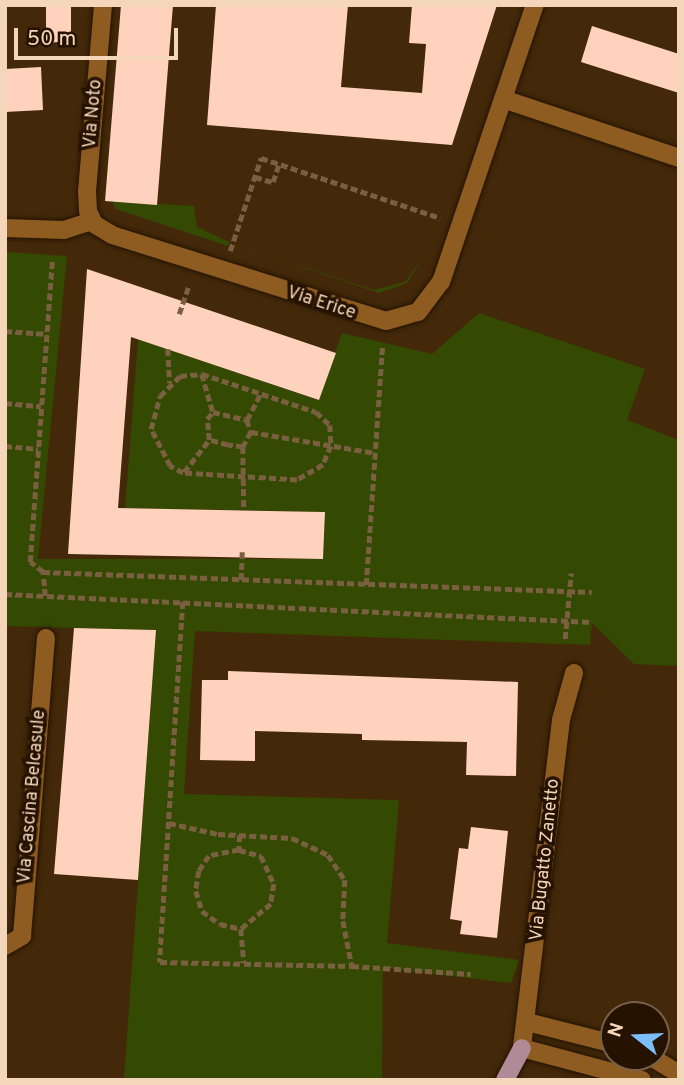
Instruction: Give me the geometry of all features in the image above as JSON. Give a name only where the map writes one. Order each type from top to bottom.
[{"type":"main road","points":[[505,1080],[522,1048]]},
{"type":"main road","points":[[519,1080],[522,1048]]},
{"type":"street","name":"Via Noto","points":[[92,221],[87,191],[103,5]]},
{"type":"street","name":"Via Erice","points":[[92,221],[112,235],[360,316],[401,320],[425,306],[442,282],[535,5]]},
{"type":"street","points":[[503,99],[679,158]]},
{"type":"street","points":[[5,228],[64,230],[92,221]]},
{"type":"street","name":"Via Cascina Belcasule","points":[[5,946],[22,936],[46,638]]},
{"type":"street","name":"Via Bugatto Zanetto","points":[[522,1048],[561,720],[574,673]]},
{"type":"street","points":[[527,1022],[600,1040]]},
{"type":"street","points":[[522,1048],[642,1080]]},
{"type":"path","points":[[230,251],[261,158],[440,218]]},
{"type":"path","points":[[255,177],[273,182],[279,163]]},
{"type":"path","points":[[52,261],[30,562],[43,572],[592,592]]},
{"type":"path","points":[[179,314],[189,285]]},
{"type":"path","points":[[5,331],[47,334]]},
{"type":"path","points":[[366,585],[382,348]]},
{"type":"path","points":[[168,349],[170,383]]},
{"type":"path","points":[[202,374],[213,412]]},
{"type":"path","points":[[202,374],[316,412],[330,425],[331,446],[323,465],[297,480],[183,472],[170,466],[159,453],[151,429],[160,396],[170,383],[180,376],[202,374]]},
{"type":"path","points":[[244,510],[247,477],[243,447],[251,432],[247,420],[260,394]]},
{"type":"path","points":[[5,403],[41,405]]},
{"type":"path","points":[[183,472],[209,440],[207,419],[213,412]]},
{"type":"path","points":[[213,412],[247,420]]},
{"type":"path","points":[[251,432],[375,453]]},
{"type":"path","points":[[209,440],[243,447]]},
{"type":"path","points":[[5,446],[38,449]]},
{"type":"path","points":[[241,580],[242,552]]},
{"type":"path","points":[[43,572],[45,596]]},
{"type":"path","points":[[565,639],[572,573]]},
{"type":"path","points":[[5,594],[591,622]]},
{"type":"path","points":[[183,602],[160,962],[352,966],[471,974]]},
{"type":"path","points":[[169,823],[240,835],[292,838],[328,855],[345,880],[343,921],[352,966]]},
{"type":"path","points":[[239,849],[240,835]]},
{"type":"path","points":[[239,849],[261,856],[274,884],[271,904],[242,929],[220,925],[202,911],[196,891],[198,871],[209,856],[239,849]]},
{"type":"path","points":[[242,929],[244,963]]},
{"type":"green space","points":[[112,201],[194,206],[197,227],[229,242],[228,246],[116,209]]},
{"type":"green space","points":[[235,245],[374,290],[405,282],[424,255],[407,283],[379,293]]},
{"type":"green space","points":[[5,252],[67,256],[38,559],[323,559],[325,512],[125,508],[138,339],[318,400],[342,333],[432,354],[479,313],[645,369],[627,420],[679,440],[679,666],[634,664],[592,623],[590,645],[195,631],[184,794],[399,800],[387,943],[519,960],[511,983],[383,968],[382,1080],[124,1078],[156,630],[5,626]]},
{"type":"building","points":[[46,5],[71,5],[71,41],[46,43]]},
{"type":"building","points":[[121,5],[173,5],[157,205],[105,201]]},
{"type":"building","points":[[216,5],[348,5],[341,87],[422,93],[426,44],[409,43],[412,5],[497,5],[452,145],[207,125]]},
{"type":"building","points":[[592,26],[679,54],[679,93],[581,62]]},
{"type":"building","points":[[41,67],[43,110],[5,112],[5,69]]},
{"type":"building","points":[[87,269],[336,353],[319,400],[131,337],[118,508],[325,512],[323,559],[68,554]]},
{"type":"building","points":[[74,628],[156,630],[138,880],[54,874]]},
{"type":"building","points":[[228,671],[518,682],[516,776],[466,775],[467,742],[362,740],[362,734],[255,731],[255,761],[200,760],[202,680],[228,680]]},
{"type":"building","points":[[471,827],[508,831],[497,938],[460,934],[462,921],[450,919],[459,848],[468,849]]}]
